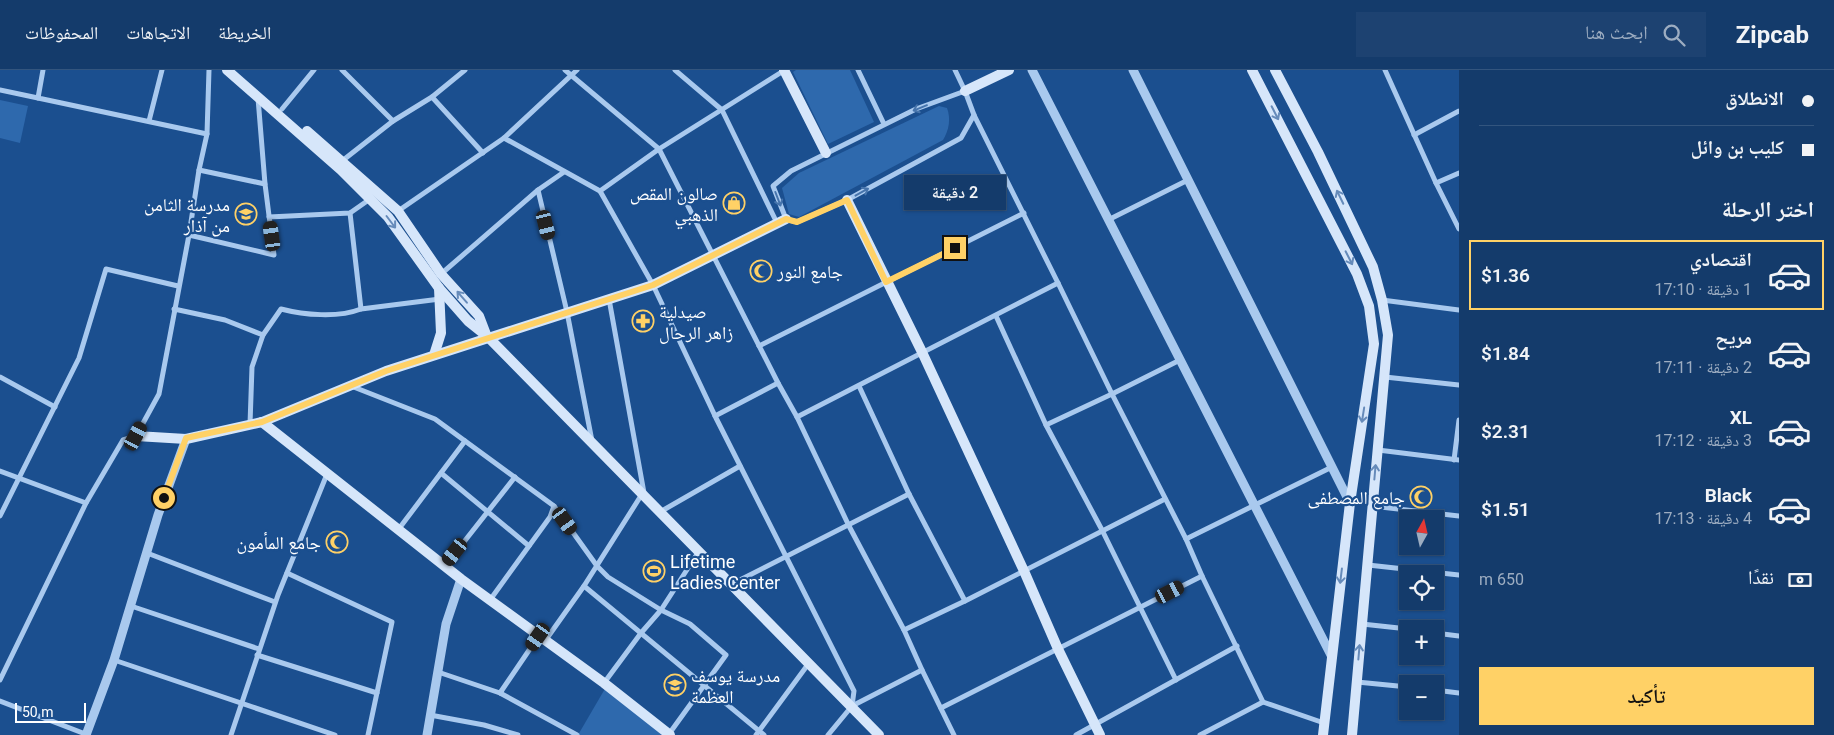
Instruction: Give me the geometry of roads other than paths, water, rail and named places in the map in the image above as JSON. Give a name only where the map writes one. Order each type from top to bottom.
[{"type":"main road","points":[[227,70],[341,170],[388,217],[439,288],[468,321],[488,338],[644,495],[879,735]]},
{"type":"main road","points":[[237,70],[398,211],[441,274],[479,316],[488,338]]},
{"type":"main road","points":[[784,70],[815,135],[826,153]]},
{"type":"main road","points":[[965,91],[1009,70]]},
{"type":"main road","points":[[1252,70],[1353,266],[1369,306],[1374,344],[1350,503],[1323,735]]},
{"type":"main road","points":[[1274,70],[1318,152],[1373,267],[1382,300],[1388,335],[1352,735]]},
{"type":"main road","points":[[847,200],[922,352],[1097,730]]},
{"type":"main road","points":[[136,436],[186,438],[262,422],[386,371],[653,285],[782,221]]},
{"type":"main road","points":[[434,355],[441,333],[439,288]]},
{"type":"main road","points":[[262,422],[461,580],[604,683],[669,735]]},
{"type":"street","points":[[38,98],[43,70]]},
{"type":"street","points":[[149,122],[162,70]]},
{"type":"street","points":[[0,680],[86,503],[123,440],[136,436],[158,394],[207,134],[209,70]]},
{"type":"street","points":[[282,109],[314,70]]},
{"type":"street","points":[[342,70],[393,121]]},
{"type":"street","points":[[342,161],[393,121],[432,96],[465,70]]},
{"type":"street","points":[[565,70],[659,149],[797,417],[849,526],[904,630],[954,735]]},
{"type":"street","points":[[398,211],[504,138],[578,70]]},
{"type":"street","points":[[675,70],[722,110],[782,221]]},
{"type":"street","points":[[600,191],[659,149],[784,70]]},
{"type":"street","points":[[858,70],[884,124]]},
{"type":"street","points":[[954,70],[965,91],[974,115],[1112,394],[1186,539],[1263,702],[1324,723]]},
{"type":"street","points":[[1032,70],[1332,657]]},
{"type":"street","points":[[1134,70],[1350,503]]},
{"type":"street","points":[[1385,70],[1459,230]]},
{"type":"street","points":[[0,90],[207,134]]},
{"type":"street","points":[[782,221],[773,186],[791,171],[916,109],[965,91]]},
{"type":"street","points":[[432,96],[483,153]]},
{"type":"street","points":[[189,235],[274,255],[265,184],[258,98]]},
{"type":"street","points":[[1414,135],[1459,111]]},
{"type":"street","points":[[782,221],[797,222],[847,200],[961,138],[974,115]]},
{"type":"street","points":[[504,138],[600,191],[653,285],[715,416],[854,691],[852,706]]},
{"type":"street","points":[[199,170],[265,184]]},
{"type":"street","points":[[441,274],[538,190],[564,172]]},
{"type":"street","points":[[1436,183],[1459,173]]},
{"type":"street","points":[[1108,220],[1188,180]]},
{"type":"street","points":[[538,190],[567,312],[593,444]]},
{"type":"street","points":[[269,217],[350,213],[370,199]]},
{"type":"street","points":[[350,213],[361,309]]},
{"type":"street","points":[[759,346],[1024,213]]},
{"type":"street","points":[[0,516],[79,358],[106,269],[178,286]]},
{"type":"street","points":[[797,417],[1058,283]]},
{"type":"street","points":[[250,425],[252,367],[263,335],[281,309],[302,314],[351,313],[361,309],[440,299]]},
{"type":"street","points":[[500,693],[584,586],[644,495],[609,299]]},
{"type":"street","points":[[1382,300],[1459,310]]},
{"type":"street","points":[[174,309],[225,320],[263,335]]},
{"type":"street","points":[[996,316],[1046,425],[1102,530],[1176,680]]},
{"type":"street","points":[[1046,425],[1180,360]]},
{"type":"street","points":[[0,377],[55,407]]},
{"type":"street","points":[[1384,377],[1459,385]]},
{"type":"street","points":[[715,416],[778,383]]},
{"type":"street","points":[[351,386],[435,419],[554,506],[597,566],[608,577],[661,610],[690,624],[726,654],[669,735]]},
{"type":"street","points":[[859,386],[909,494],[965,601]]},
{"type":"street","points":[[1377,450],[1456,460],[1459,420]]},
{"type":"street","points":[[0,701],[87,735],[114,660],[147,553],[186,438]]},
{"type":"street","points":[[398,530],[465,441]]},
{"type":"street","points":[[660,512],[740,466]]},
{"type":"street","points":[[1186,539],[1332,467]]},
{"type":"street","points":[[0,471],[86,503]]},
{"type":"street","points":[[440,473],[529,546]]},
{"type":"street","points":[[231,735],[275,602],[328,474]]},
{"type":"street","points":[[445,566],[514,477]]},
{"type":"street","points":[[732,584],[909,494]]},
{"type":"street","points":[[904,630],[1165,499]]},
{"type":"street","points":[[490,601],[550,517],[554,506]]},
{"type":"street","points":[[1372,506],[1459,516]]},
{"type":"street","points":[[604,683],[641,633],[661,610],[699,551]]},
{"type":"street","points":[[147,553],[275,602]]},
{"type":"street","points":[[1367,565],[1459,576]]},
{"type":"street","points":[[286,573],[392,622],[368,735]]},
{"type":"street","points":[[941,708],[1202,576]]},
{"type":"street","points":[[426,735],[446,624],[461,580]]},
{"type":"street","points":[[584,586],[705,686],[757,733],[764,735]]},
{"type":"street","points":[[131,606],[259,649]]},
{"type":"street","points":[[1362,624],[1399,629]]},
{"type":"street","points":[[1444,634],[1459,636]]},
{"type":"street","points":[[1076,735],[1097,730],[1176,680],[1236,646]]},
{"type":"street","points":[[257,655],[377,693]]},
{"type":"street","points":[[114,660],[335,735]]},
{"type":"street","points":[[757,733],[809,663]]},
{"type":"street","points":[[828,735],[852,706],[922,670]]},
{"type":"street","points":[[438,672],[500,693],[577,735]]},
{"type":"street","points":[[1356,682],[1399,686]]},
{"type":"street","points":[[1444,691],[1459,693]]},
{"type":"street","points":[[1200,735],[1263,702]]},
{"type":"street","points":[[430,715],[484,725],[518,735]]},
{"type":"place","name":"صالون المقص الذهبي","points":[[734,203]]},
{"type":"place","name":"مدرسة الثامن من آذار","points":[[246,214]]},
{"type":"place","name":"جامع النور","points":[[761,271]]},
{"type":"place","name":"صيدلية زاهر الرحال","points":[[643,321]]},
{"type":"place","name":"جامع المصطفى","points":[[1421,497]]},
{"type":"place","name":"جامع المأمون","points":[[337,542]]},
{"type":"place","name":"Lifetime Ladies Center","points":[[654,571]]},
{"type":"place","name":"مدرسة يوسف العظمة","points":[[675,685]]}]
